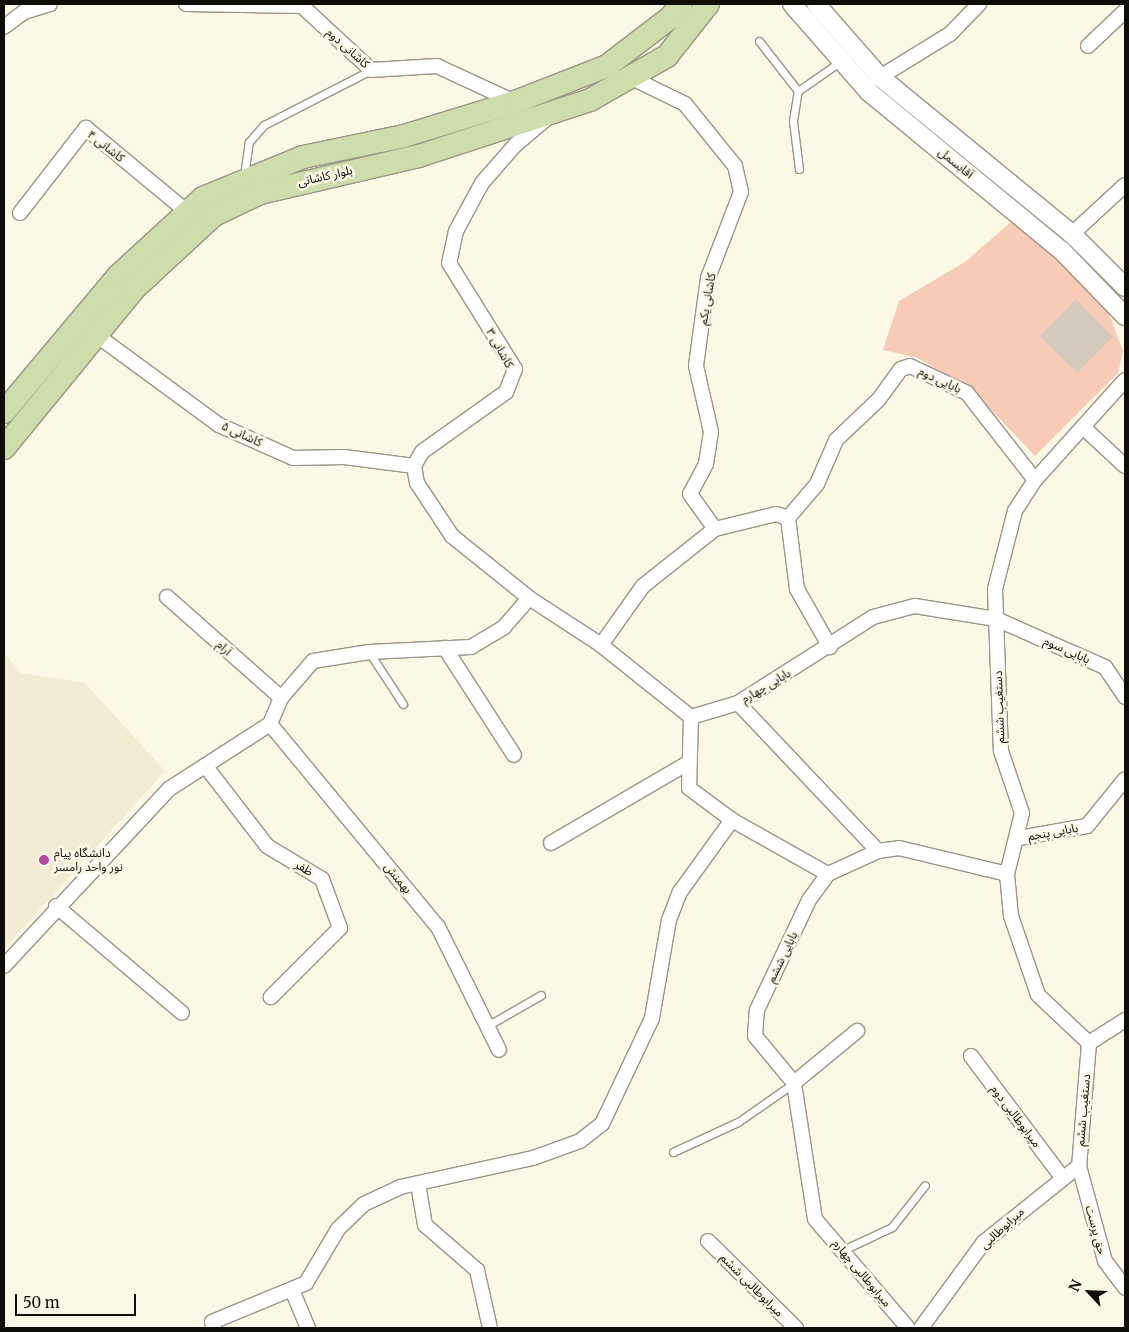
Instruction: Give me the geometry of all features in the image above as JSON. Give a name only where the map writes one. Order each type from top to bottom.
[{"type":"main road","name":"بلوار کاشانی","points":[[4,412],[120,275],[186,212],[244,178],[302,157],[404,136],[515,102],[607,66],[671,17],[681,4]]},
{"type":"main road","name":"بلوار کاشانی","points":[[4,448],[95,334],[176,246],[214,216],[260,193],[419,156],[554,113],[634,79],[667,56],[708,4]]},
{"type":"street","points":[[4,27],[24,12],[50,4]]},
{"type":"street","points":[[186,4],[302,5]]},
{"type":"street","name":"آقابسمل","points":[[792,4],[869,92],[1061,250],[1125,316]]},
{"type":"street","name":"آقابسمل","points":[[816,4],[880,77],[1072,234],[1125,287]]},
{"type":"street","points":[[880,77],[950,34],[979,4]]},
{"type":"street","name":"کاشانی دوم","points":[[302,5],[371,70],[437,66],[515,102]]},
{"type":"street","points":[[1088,46],[1125,10]]},
{"type":"street","name":"کاشانی یکم","points":[[634,79],[684,104],[735,166],[740,192],[708,278],[696,366],[711,432],[706,464],[690,494],[715,529]]},
{"type":"street","name":"کاشانی ۳","points":[[414,466],[422,452],[506,392],[515,369],[449,263],[456,231],[482,183],[516,144],[554,113]]},
{"type":"street","name":"کاشانی ۴","points":[[20,213],[86,128],[186,212]]},
{"type":"street","points":[[1072,234],[1125,185]]},
{"type":"street","name":"کاشانی ۵","points":[[95,334],[219,424],[294,458],[344,457],[414,466]]},
{"type":"street","name":"بابایی دوم","points":[[788,518],[817,484],[836,440],[879,399],[901,369],[910,366],[967,393],[1035,480]]},
{"type":"street","name":"دستغیب ششم","points":[[1079,1166],[1088,1043],[1038,994],[1011,916],[1008,874],[1019,838],[1022,813],[1001,752],[995,589],[1008,530],[1035,480],[1125,380]]},
{"type":"street","points":[[1083,427],[1125,466]]},
{"type":"street","points":[[414,466],[417,483],[452,536],[529,598],[601,645],[691,717],[688,763],[690,788],[732,820],[828,874],[878,851],[899,848],[1008,874]]},
{"type":"street","points":[[601,645],[643,586],[715,529],[776,514],[788,518],[797,589],[830,647]]},
{"type":"street","name":"آرام","points":[[167,598],[281,698]]},
{"type":"street","points":[[4,966],[56,906],[169,789],[207,768],[270,724],[281,698],[314,661],[368,652],[471,647],[504,627],[529,598]]},
{"type":"street","name":"بابایی چهارم","points":[[691,717],[738,703],[830,647],[873,617],[915,606],[996,619]]},
{"type":"street","name":"بابایی سوم","points":[[996,619],[1105,667],[1125,697]]},
{"type":"street","points":[[445,648],[514,755]]},
{"type":"street","points":[[738,703],[878,851]]},
{"type":"street","name":"بهمنش","points":[[270,724],[438,927],[499,1050]]},
{"type":"street","points":[[552,843],[688,763]]},
{"type":"street","name":"ظفر","points":[[207,768],[267,846],[322,879],[340,928],[270,997]]},
{"type":"street","name":"بابایی پنجم","points":[[1019,838],[1087,826],[1125,779]]},
{"type":"street","points":[[214,1328],[212,1322],[306,1283],[338,1229],[364,1204],[418,1184],[533,1158],[580,1141],[602,1124],[652,1018],[669,920],[680,892],[732,820]]},
{"type":"street","name":"بابایی ششم","points":[[794,1083],[755,1036],[757,1010],[810,900],[828,874]]},
{"type":"street","points":[[56,906],[182,1013]]},
{"type":"street","points":[[1088,1043],[1125,1020]]},
{"type":"street","points":[[794,1083],[857,1031]]},
{"type":"street","name":"میرابوطالبی دوم","points":[[971,1056],[1061,1176]]},
{"type":"street","name":"میرابوطالبی چهارم","points":[[794,1083],[815,1219],[908,1328]]},
{"type":"street","name":"میرابوطالبی","points":[[920,1328],[984,1242],[1061,1176],[1079,1166]]},
{"type":"street","name":"حق پرست","points":[[1079,1166],[1105,1261],[1125,1288]]},
{"type":"street","points":[[418,1184],[425,1225],[477,1270],[490,1328]]},
{"type":"street","name":"میرابوطالبی ششم","points":[[708,1241],[796,1328]]},
{"type":"street","points":[[292,1290],[308,1328]]},
{"type":"lane","points":[[759,41],[798,91]]},
{"type":"lane","points":[[798,168],[793,120],[798,91],[842,61]]},
{"type":"lane","points":[[244,178],[250,142],[264,125],[371,70]]},
{"type":"lane","points":[[368,652],[402,704]]},
{"type":"lane","points":[[487,1026],[541,995]]},
{"type":"lane","points":[[673,1152],[738,1122],[794,1083]]},
{"type":"lane","points":[[842,1250],[892,1227],[925,1185]]},
{"type":"shaded area","points":[[1011,222],[1069,263],[1109,314],[1123,351],[1118,373],[1035,456],[976,394],[918,358],[883,350],[899,301],[965,262]]},
{"type":"shaded area","name":"دانشگاه پیام نور واحد رامسر","points":[[4,653],[21,673],[85,683],[165,771],[4,949]]},
{"type":"building","points":[[1076,299],[1113,337],[1077,373],[1039,336]]},
{"type":"place","name":"دانشگاه پیام نور واحد رامسر","points":[[44,860]]}]
